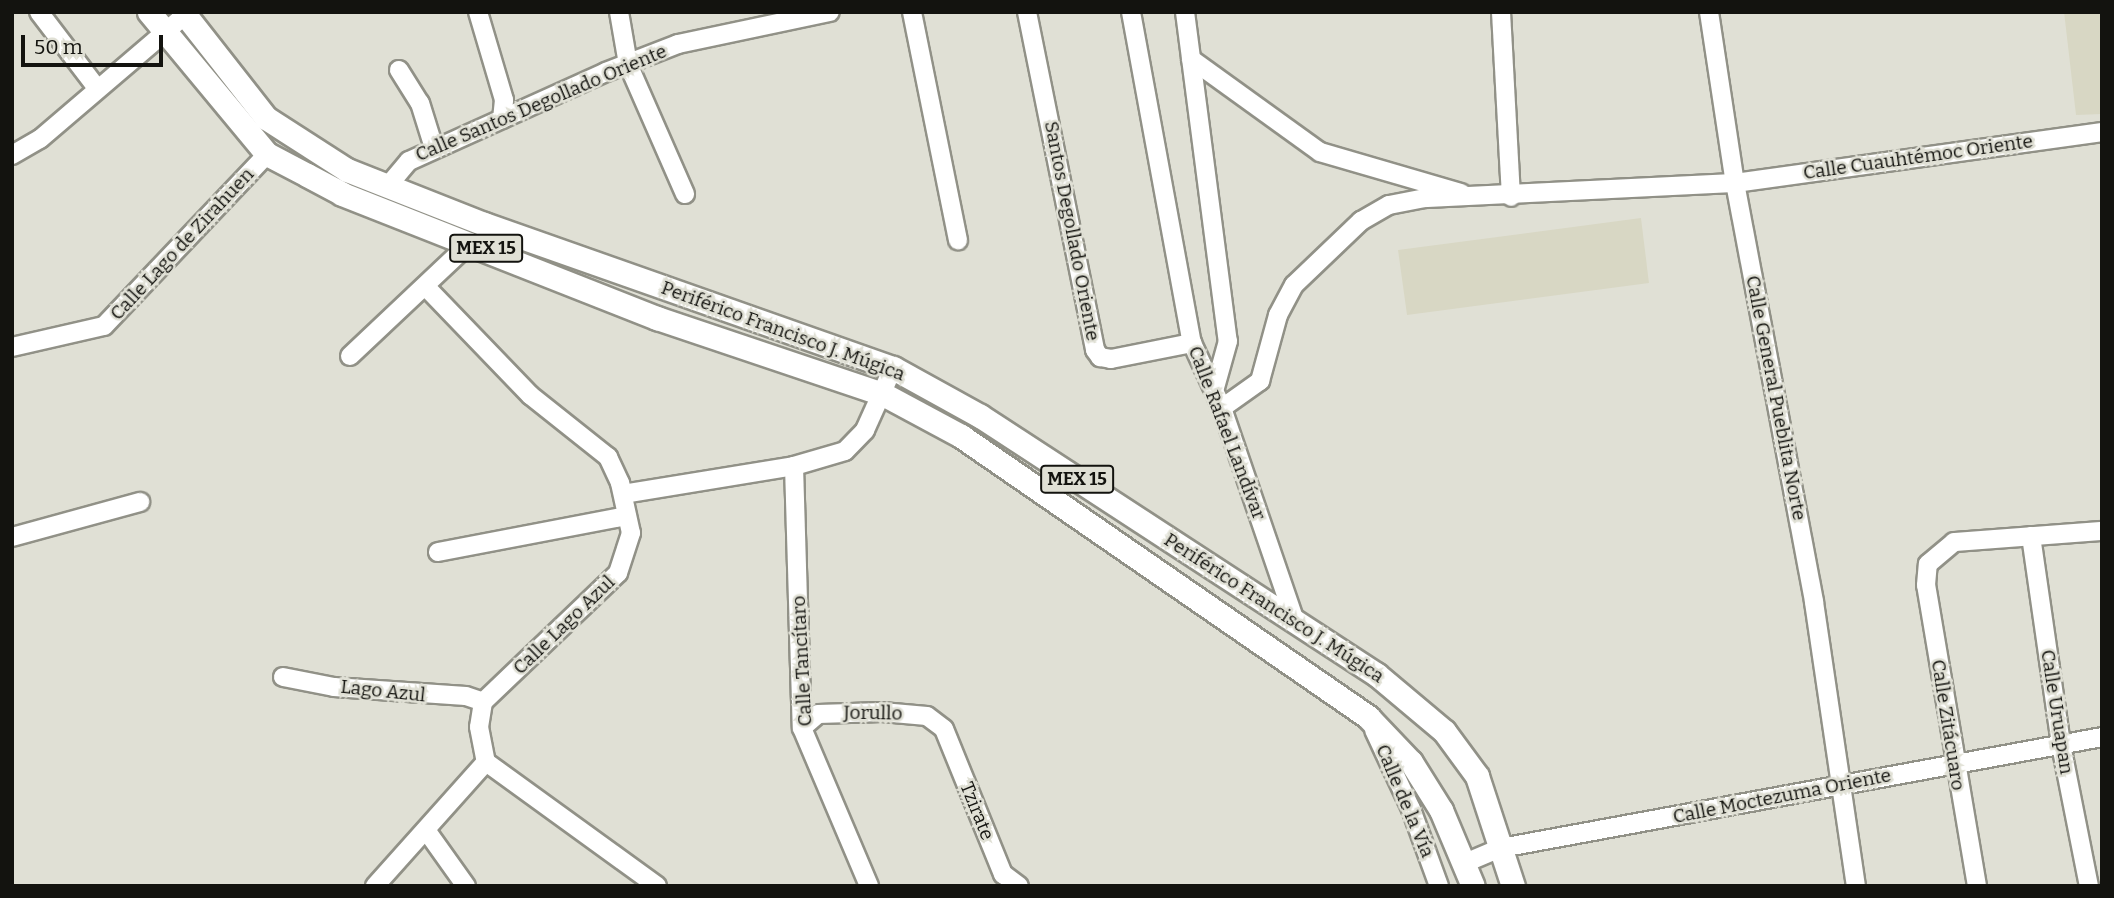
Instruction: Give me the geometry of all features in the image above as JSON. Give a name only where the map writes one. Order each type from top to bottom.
[{"type":"main road","name":"Periférico Francisco J. Múgica","points":[[149,12],[267,154],[342,194],[471,242],[657,318],[883,394],[961,436],[1360,711],[1411,762],[1441,810],[1473,886]]},
{"type":"main road","name":"Periférico Francisco J. Múgica","points":[[184,14],[265,118],[347,170],[387,187],[893,368],[980,416],[1376,674],[1415,702],[1477,776],[1513,886]]},
{"type":"main road","points":[[1360,711],[1376,674]]},
{"type":"street","points":[[39,12],[97,88]]},
{"type":"street","points":[[478,12],[503,100],[502,119]]},
{"type":"street","points":[[619,12],[628,64],[685,194]]},
{"type":"street","name":"Calle Santos Degollado Oriente","points":[[387,187],[409,161],[434,148],[678,44],[757,18],[830,12]]},
{"type":"street","points":[[912,12],[958,240]]},
{"type":"street","name":"Santos Degollado Oriente","points":[[1027,12],[1095,350],[1100,357],[1111,359],[1192,343]]},
{"type":"street","name":"Calle Rafael Landívar","points":[[1131,12],[1192,343],[1222,408],[1295,621]]},
{"type":"street","points":[[1185,12],[1228,341],[1214,391]]},
{"type":"street","points":[[1501,12],[1511,197]]},
{"type":"street","name":"Calle General Pueblita Norte","points":[[1709,12],[1735,183],[1814,602],[1856,886]]},
{"type":"street","points":[[12,155],[40,139],[184,14]]},
{"type":"street","points":[[1191,59],[1320,152],[1468,196]]},
{"type":"street","points":[[399,70],[420,103],[434,148]]},
{"type":"street","name":"Calle Cuauhtémoc Oriente","points":[[1468,196],[1511,197],[1735,183],[2102,132]]},
{"type":"street","name":"Calle Lago de Zirahuen","points":[[12,347],[104,326],[267,154]]},
{"type":"street","points":[[1222,408],[1260,381],[1278,315],[1294,285],[1318,257],[1361,221],[1389,205],[1468,196]]},
{"type":"street","points":[[350,356],[405,300],[427,288],[471,242]]},
{"type":"street","name":"Calle Lago Azul","points":[[427,288],[517,383],[608,457],[623,494],[631,533],[618,573],[484,702]]},
{"type":"street","points":[[623,494],[794,466],[845,452],[865,430],[893,368]]},
{"type":"street","name":"Calle Tancítaro","points":[[794,466],[802,728],[869,886]]},
{"type":"street","points":[[12,537],[140,502]]},
{"type":"street","points":[[438,552],[627,516]]},
{"type":"street","points":[[2031,536],[2102,531]]},
{"type":"street","name":"Calle Zitácuaro","points":[[1977,886],[1954,764],[1926,585],[1928,564],[1954,542],[2031,536]]},
{"type":"street","name":"Calle Uruapan","points":[[2031,536],[2061,745],[2090,886]]},
{"type":"street","name":"Lago Azul","points":[[283,677],[334,687],[466,696],[484,702]]},
{"type":"street","points":[[484,702],[479,727],[486,762],[657,886]]},
{"type":"street","name":"Calle de la Vía","points":[[1360,711],[1411,809],[1439,886]]},
{"type":"street","name":"Jorullo","points":[[802,728],[818,714],[882,712],[927,716],[944,729]]},
{"type":"street","name":"Tzirate","points":[[944,729],[1003,874],[1019,886]]},
{"type":"street","name":"Calle Moctezuma Oriente","points":[[1465,863],[1501,848],[2102,737]]},
{"type":"street","points":[[375,886],[486,762]]},
{"type":"street","points":[[426,830],[466,886]]},
{"type":"shaded area","points":[[2064,12],[2102,12],[2102,114],[2076,115]]},
{"type":"shaded area","points":[[1641,218],[1649,283],[1407,315],[1398,250]]}]
